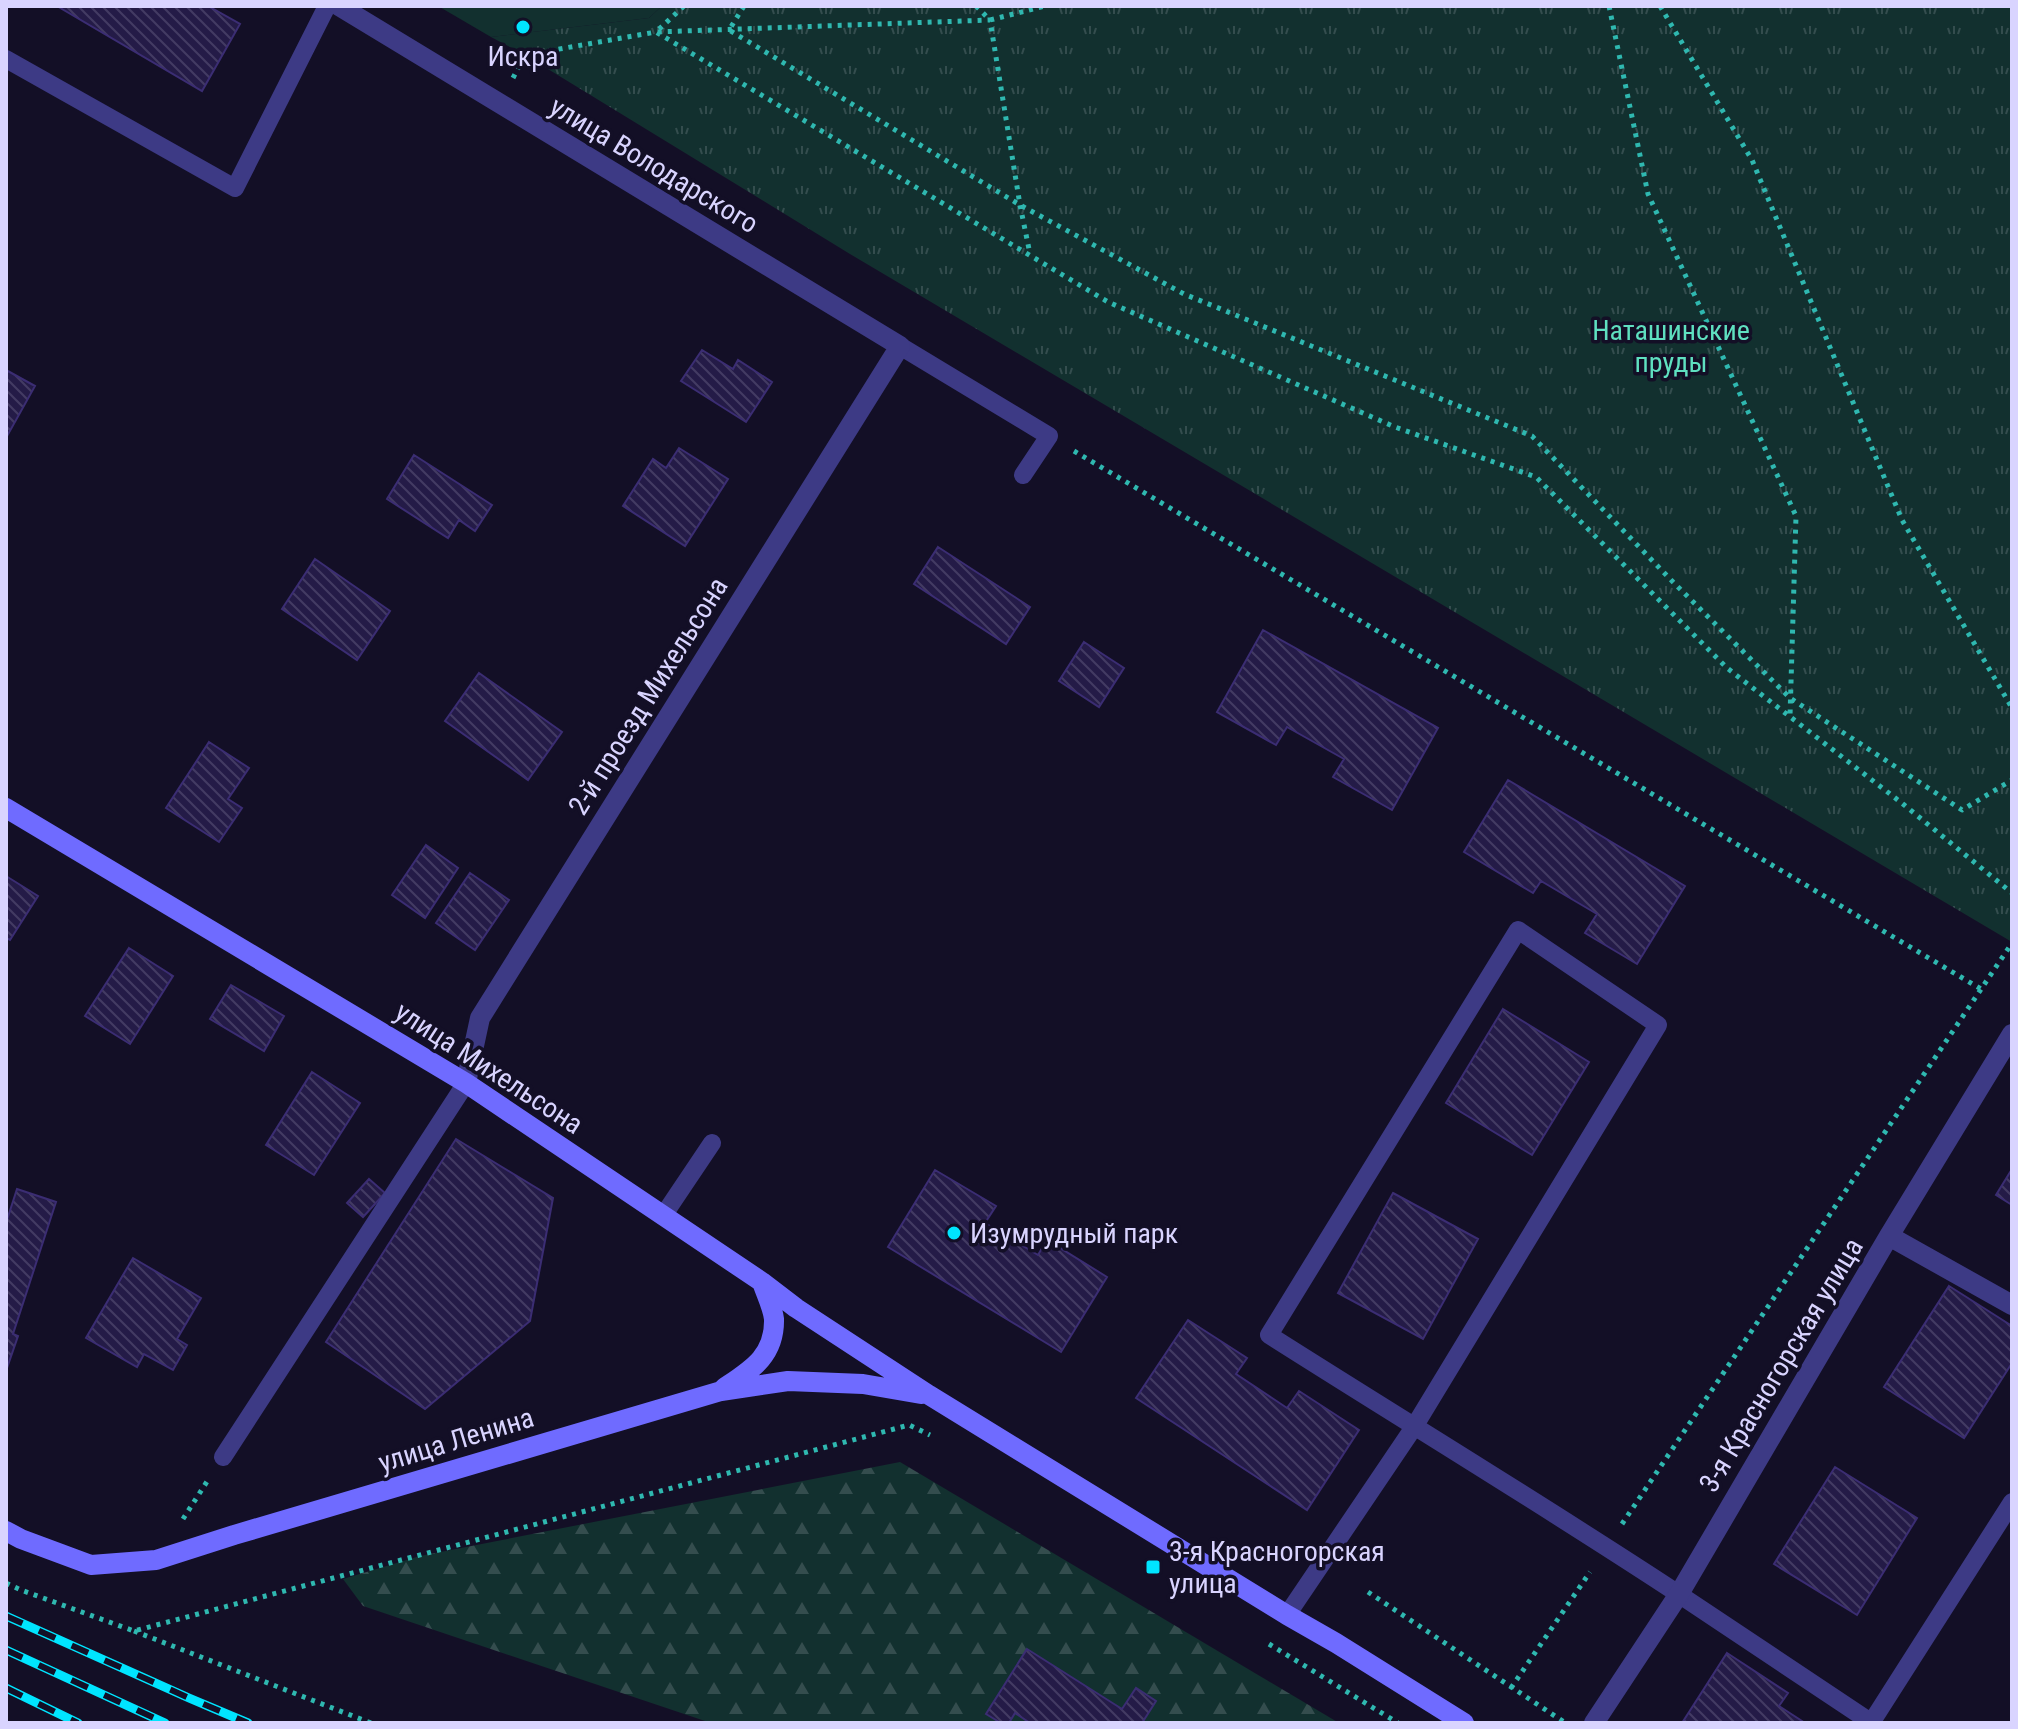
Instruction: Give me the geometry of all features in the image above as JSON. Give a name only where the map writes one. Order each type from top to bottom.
[{"type":"street","name":"улица Володарского","points":[[339,6],[900,346]]},
{"type":"street","name":"2-й проезд Михельсона","points":[[466,1083],[480,1018],[900,346]]},
{"type":"street","name":"улица Михельсона","points":[[6,808],[466,1083],[929,1395],[1464,1723]]},
{"type":"street","name":"3-я Красногорская улица","points":[[1594,1723],[1679,1594],[1889,1236],[2012,1034]]},
{"type":"street","points":[[1889,1236],[2012,1305]]},
{"type":"street","points":[[721,1391],[757,1366],[770,1346],[774,1318],[762,1282]]},
{"type":"street","name":"улица Ленина","points":[[6,1531],[91,1565],[156,1560],[721,1391],[788,1381],[863,1384],[929,1395]]},
{"type":"lane","points":[[6,59],[235,188],[327,6]]},
{"type":"lane","points":[[900,346],[1049,436],[1023,475]]},
{"type":"lane","points":[[1287,1615],[1414,1427],[1658,1025],[1518,930],[1269,1335],[1414,1427],[1679,1594],[1872,1723],[2012,1502]]},
{"type":"lane","points":[[223,1457],[466,1083]]},
{"type":"lane","points":[[663,1216],[712,1143]]},
{"type":"path","points":[[656,32],[684,6]]},
{"type":"path","points":[[729,30],[744,6]]},
{"type":"path","points":[[976,6],[990,20],[1030,256]]},
{"type":"path","points":[[499,103],[525,55],[656,32],[990,20],[1045,6]]},
{"type":"path","points":[[1609,6],[1648,194],[1796,516],[1790,717]]},
{"type":"path","points":[[1660,6],[1752,160],[1902,520],[2012,708]]},
{"type":"path","points":[[729,30],[1020,205],[1184,294],[1532,436],[1790,698],[1962,810],[2012,780]]},
{"type":"path","points":[[656,32],[1108,302],[1395,427],[1536,477],[1727,668],[2012,893]]},
{"type":"path","points":[[1049,436],[1981,989]]},
{"type":"path","points":[[1511,1688],[2012,943]]},
{"type":"path","points":[[134,1631],[909,1425],[935,1438]]},
{"type":"path","points":[[156,1560],[223,1457]]},
{"type":"path","points":[[6,1583],[371,1723]]},
{"type":"path","points":[[1368,1592],[1565,1723]]},
{"type":"path","points":[[1265,1641],[1398,1723]]},
{"type":"green space","name":"Искра","points":[[438,6],[662,6],[649,18],[491,37]]},
{"type":"green space","name":"Наташинские пруды","points":[[662,6],[2012,6],[2012,942],[850,254],[491,37],[649,18]]},
{"type":"green space","points":[[900,1462],[1339,1723],[711,1723],[363,1606],[343,1579],[420,1556]]},
{"type":"building","points":[[57,6],[208,6],[240,24],[202,91]]},
{"type":"building","points":[[702,350],[733,369],[738,360],[772,382],[746,422],[681,381]]},
{"type":"building","points":[[6,370],[35,386],[6,438]]},
{"type":"building","points":[[679,448],[728,479],[685,546],[623,506],[653,459],[666,468]]},
{"type":"building","points":[[414,455],[492,505],[475,531],[459,520],[448,538],[387,499]]},
{"type":"building","points":[[938,547],[1030,607],[1006,644],[914,584]]},
{"type":"building","points":[[315,559],[390,611],[357,660],[282,609]]},
{"type":"building","points":[[1263,630],[1438,728],[1392,810],[1333,777],[1344,759],[1287,727],[1276,745],[1217,712]]},
{"type":"building","points":[[1084,642],[1124,668],[1099,707],[1059,681]]},
{"type":"building","points":[[479,673],[562,732],[528,780],[445,721]]},
{"type":"building","points":[[209,742],[249,768],[228,799],[242,808],[219,842],[166,808]]},
{"type":"building","points":[[1508,780],[1685,886],[1637,964],[1585,933],[1597,914],[1541,881],[1533,893],[1464,852]]},
{"type":"building","points":[[426,845],[458,868],[425,918],[392,895]]},
{"type":"building","points":[[470,873],[509,900],[475,950],[436,923]]},
{"type":"building","points":[[6,876],[38,896],[10,940],[6,938]]},
{"type":"building","points":[[129,948],[173,976],[130,1044],[85,1016]]},
{"type":"building","points":[[231,985],[284,1016],[264,1051],[210,1019]]},
{"type":"building","points":[[1503,1009],[1589,1062],[1532,1155],[1446,1103]]},
{"type":"building","points":[[312,1072],[360,1103],[314,1175],[266,1145]]},
{"type":"building","points":[[456,1139],[553,1198],[530,1321],[425,1409],[326,1342]]},
{"type":"building","points":[[2012,1169],[2012,1205],[1996,1195]]},
{"type":"building","points":[[935,1170],[996,1206],[985,1223],[1038,1255],[1047,1240],[1107,1277],[1061,1352],[888,1247]]},
{"type":"building","points":[[369,1179],[385,1193],[363,1217],[347,1203]]},
{"type":"building","points":[[17,1189],[56,1202],[13,1334],[18,1336],[6,1371],[6,1223]]},
{"type":"building","points":[[1393,1193],[1478,1239],[1423,1339],[1338,1293]]},
{"type":"building","points":[[133,1258],[201,1298],[177,1339],[187,1345],[173,1370],[144,1354],[137,1367],[86,1338]]},
{"type":"building","points":[[1949,1286],[2012,1326],[2012,1363],[1964,1438],[1884,1387]]},
{"type":"building","points":[[1188,1320],[1247,1358],[1236,1374],[1287,1408],[1299,1391],[1359,1430],[1307,1510],[1136,1398]]},
{"type":"building","points":[[1835,1467],[1917,1518],[1857,1615],[1774,1564]]},
{"type":"building","points":[[1027,1649],[1122,1709],[1136,1688],[1156,1701],[1142,1723],[1030,1723],[1015,1713],[1009,1723],[1001,1723],[986,1714]]},
{"type":"building","points":[[1727,1653],[1788,1693],[1779,1706],[1805,1723],[1682,1723]]},
{"type":"railway","points":[[6,1616],[248,1723]]},
{"type":"railway","points":[[6,1650],[165,1723]]},
{"type":"railway","points":[[6,1688],[78,1723]]},
{"type":"place","name":"Искра","points":[[523,27]]},
{"type":"place","name":"Изумрудный парк","points":[[954,1233]]},
{"type":"place","name":"3-я Красногорская улица","points":[[1153,1567]]}]
